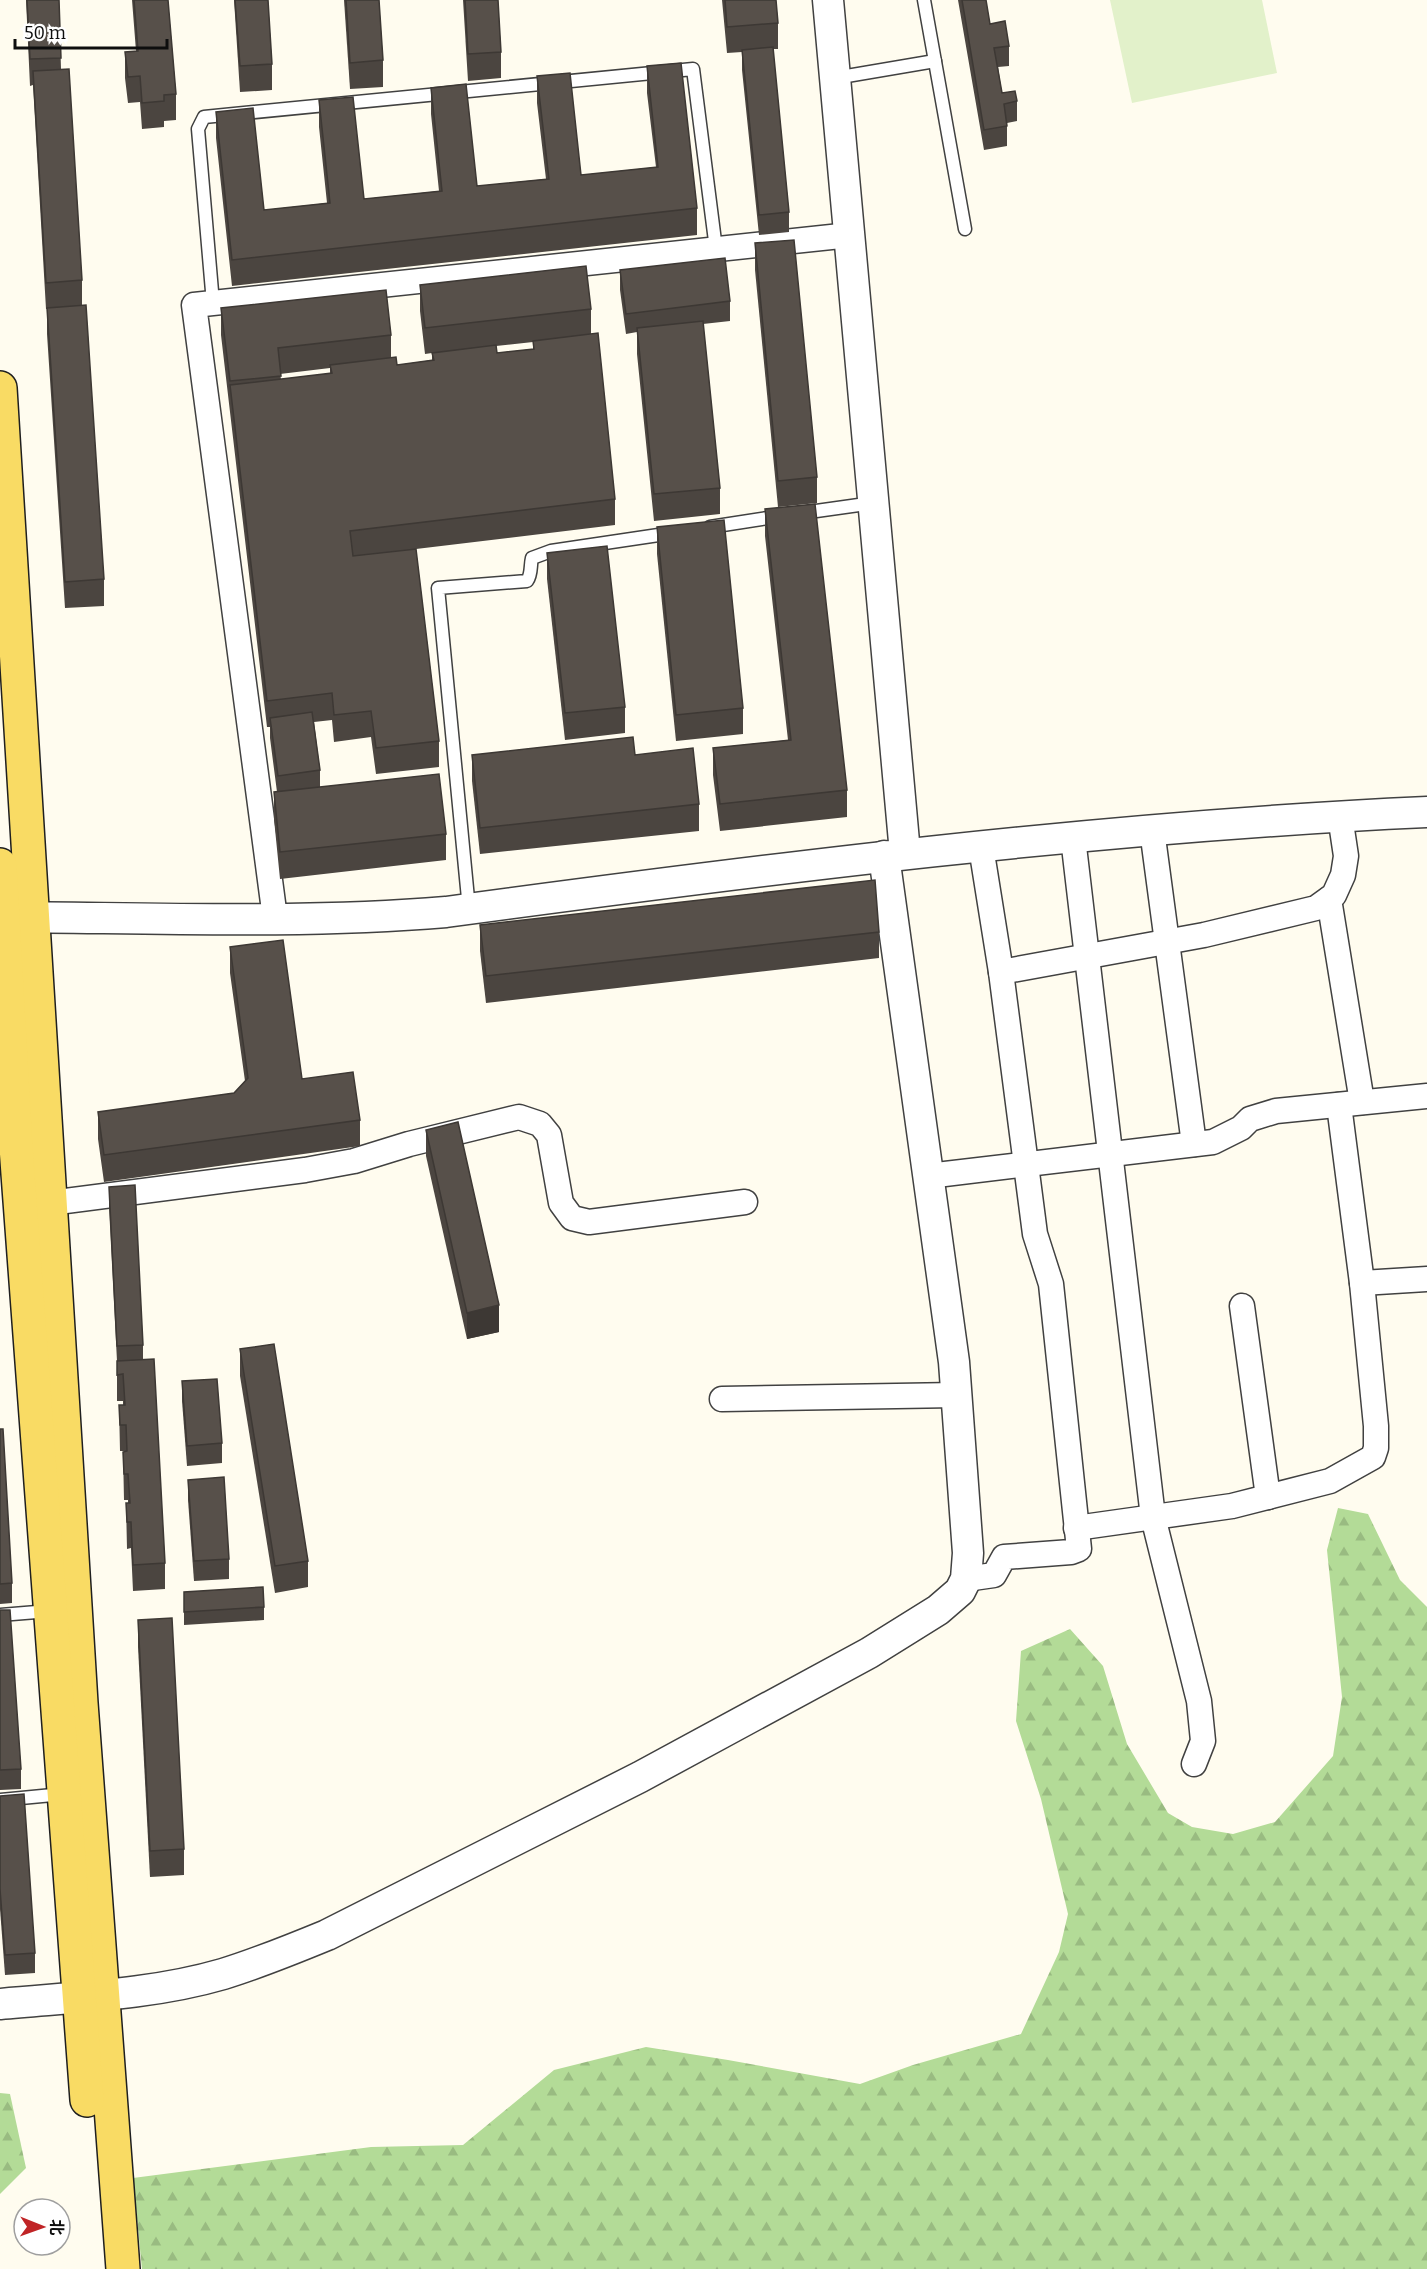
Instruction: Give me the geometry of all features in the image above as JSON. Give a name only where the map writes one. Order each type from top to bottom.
[{"type":"main road","points":[[0,388],[16,1147],[64,1794],[91,1996],[123,2269]]},
{"type":"main road","points":[[0,866],[12,917],[50,1203],[81,1703],[100,2269]]},
{"type":"street","points":[[0,2004],[91,1996],[171,1985],[222,1974],[280,1955],[327,1935],[640,1777],[868,1653],[938,1610],[960,1591],[966,1579],[968,1553],[954,1362],[928,1176],[895,854],[874,502],[828,0]]},
{"type":"street","points":[[275,918],[194,305],[850,235]]},
{"type":"street","points":[[12,917],[395,916],[469,909],[895,854],[1221,823],[1427,812]]},
{"type":"street","points":[[1001,972],[1168,941],[1316,908],[1334,895],[1343,874],[1347,856],[1340,816]]},
{"type":"street","points":[[1152,830],[1194,1144]]},
{"type":"street","points":[[1073,838],[1153,1517],[1199,1701],[1203,1741],[1194,1764]]},
{"type":"street","points":[[966,1579],[994,1575],[1004,1557],[1071,1552],[1079,1549],[1051,1284],[1035,1234],[1001,972],[981,847]]},
{"type":"street","points":[[1076,1528],[1232,1506],[1330,1481],[1372,1457],[1376,1448],[1350,1103],[1329,899]]},
{"type":"street","points":[[928,1176],[1214,1142],[1234,1132],[1250,1119],[1276,1111],[1427,1096]]},
{"type":"street","points":[[50,1203],[305,1170],[354,1161],[409,1144],[519,1117],[540,1124],[549,1135],[561,1203],[572,1218],[589,1222],[745,1203]]},
{"type":"street","points":[[1362,1283],[1427,1279]]},
{"type":"street","points":[[1242,1306],[1268,1497]]},
{"type":"street","points":[[722,1399],[956,1395]]},
{"type":"lane","points":[[924,0],[965,228]]},
{"type":"lane","points":[[835,78],[935,61]]},
{"type":"lane","points":[[213,303],[198,129],[204,117],[693,69],[716,249]]},
{"type":"lane","points":[[469,909],[438,588],[527,582],[531,576],[532,558],[551,550],[874,502]]},
{"type":"lane","points":[[0,1615],[50,1611]]},
{"type":"lane","points":[[0,1800],[64,1794]]},
{"type":"green space","points":[[1110,0],[1262,0],[1277,73],[1132,103]]},
{"type":"green space","points":[[1338,1508],[1368,1514],[1400,1580],[1427,1607],[1427,2269],[142,2269],[133,2178],[371,2147],[463,2145],[554,2070],[646,2047],[860,2084],[913,2065],[1021,2034],[1059,1952],[1068,1914],[1041,1799],[1016,1721],[1021,1651],[1070,1629],[1103,1666],[1127,1744],[1168,1813],[1192,1827],[1233,1834],[1275,1822],[1333,1756],[1342,1697],[1327,1550]]},
{"type":"green space","points":[[0,2093],[10,2094],[26,2168],[0,2194]]},
{"type":"building","points":[[27,0],[59,0],[61,58],[30,59]]},
{"type":"building","points":[[134,0],[168,0],[176,94],[164,95],[164,101],[142,103],[140,76],[128,77],[125,52],[138,51]]},
{"type":"building","points":[[235,0],[268,0],[272,64],[240,66]]},
{"type":"building","points":[[346,0],[379,0],[383,60],[350,63]]},
{"type":"building","points":[[465,0],[498,0],[501,52],[468,54]]},
{"type":"building","points":[[725,0],[776,0],[778,23],[727,27]]},
{"type":"building","points":[[962,0],[986,0],[990,24],[1005,21],[1009,46],[994,48],[1002,93],[1015,91],[1017,101],[1004,104],[1007,126],[984,130]]},
{"type":"building","points":[[773,47],[789,212],[759,215],[742,50]]},
{"type":"building","points":[[681,63],[697,208],[232,260],[216,112],[253,108],[264,210],[330,203],[319,100],[353,97],[364,199],[442,191],[431,88],[466,84],[477,186],[549,179],[537,76],[570,73],[581,175],[658,167],[647,66]]},
{"type":"building","points":[[69,69],[82,280],[46,283],[33,71]]},
{"type":"building","points":[[794,240],[817,477],[778,481],[755,243]]},
{"type":"building","points":[[725,258],[730,301],[626,314],[620,270]]},
{"type":"building","points":[[586,266],[591,309],[425,328],[420,285]]},
{"type":"building","points":[[386,290],[391,335],[278,348],[281,376],[230,381],[221,308]]},
{"type":"building","points":[[86,305],[104,579],[65,582],[47,308]]},
{"type":"building","points":[[703,321],[720,488],[654,494],[637,328]]},
{"type":"building","points":[[598,333],[615,499],[350,531],[353,556],[416,549],[439,741],[376,748],[371,711],[334,715],[332,693],[267,701],[230,385],[332,373],[330,365],[396,357],[397,365],[434,360],[432,353],[496,345],[497,353],[534,349],[533,341]]},
{"type":"building","points":[[815,504],[847,790],[720,804],[713,748],[791,740],[765,509]]},
{"type":"building","points":[[724,520],[743,708],[676,715],[657,527]]},
{"type":"building","points":[[607,546],[625,707],[565,713],[547,553]]},
{"type":"building","points":[[312,712],[320,770],[278,776],[270,718]]},
{"type":"building","points":[[633,737],[635,755],[693,748],[699,804],[480,828],[472,755]]},
{"type":"building","points":[[439,774],[446,834],[280,852],[274,792]]},
{"type":"building","points":[[875,880],[879,932],[486,976],[480,925]]},
{"type":"building","points":[[283,940],[302,1079],[353,1072],[360,1120],[104,1155],[98,1112],[234,1093],[248,1078],[230,947]]},
{"type":"building","points":[[458,1122],[499,1305],[467,1313],[426,1130]]},
{"type":"building","points":[[135,1185],[143,1345],[117,1346],[109,1187]]},
{"type":"building","points":[[274,1344],[308,1561],[275,1566],[240,1349]]},
{"type":"building","points":[[154,1359],[165,1563],[133,1565],[131,1522],[127,1522],[126,1503],[130,1503],[128,1474],[124,1474],[123,1452],[127,1451],[126,1425],[120,1425],[119,1405],[125,1405],[123,1374],[117,1375],[117,1361]]},
{"type":"building","points":[[217,1379],[222,1443],[187,1446],[182,1381]]},
{"type":"building","points":[[0,1429],[3,1429],[12,1583],[0,1584]]},
{"type":"building","points":[[224,1477],[229,1559],[194,1561],[188,1480]]},
{"type":"building","points":[[263,1587],[264,1607],[184,1612],[184,1592]]},
{"type":"building","points":[[0,1610],[10,1610],[21,1769],[0,1770]]},
{"type":"building","points":[[172,1618],[184,1849],[150,1851],[138,1620]]},
{"type":"building","points":[[24,1794],[35,1953],[5,1955],[0,1889],[0,1796]]}]
